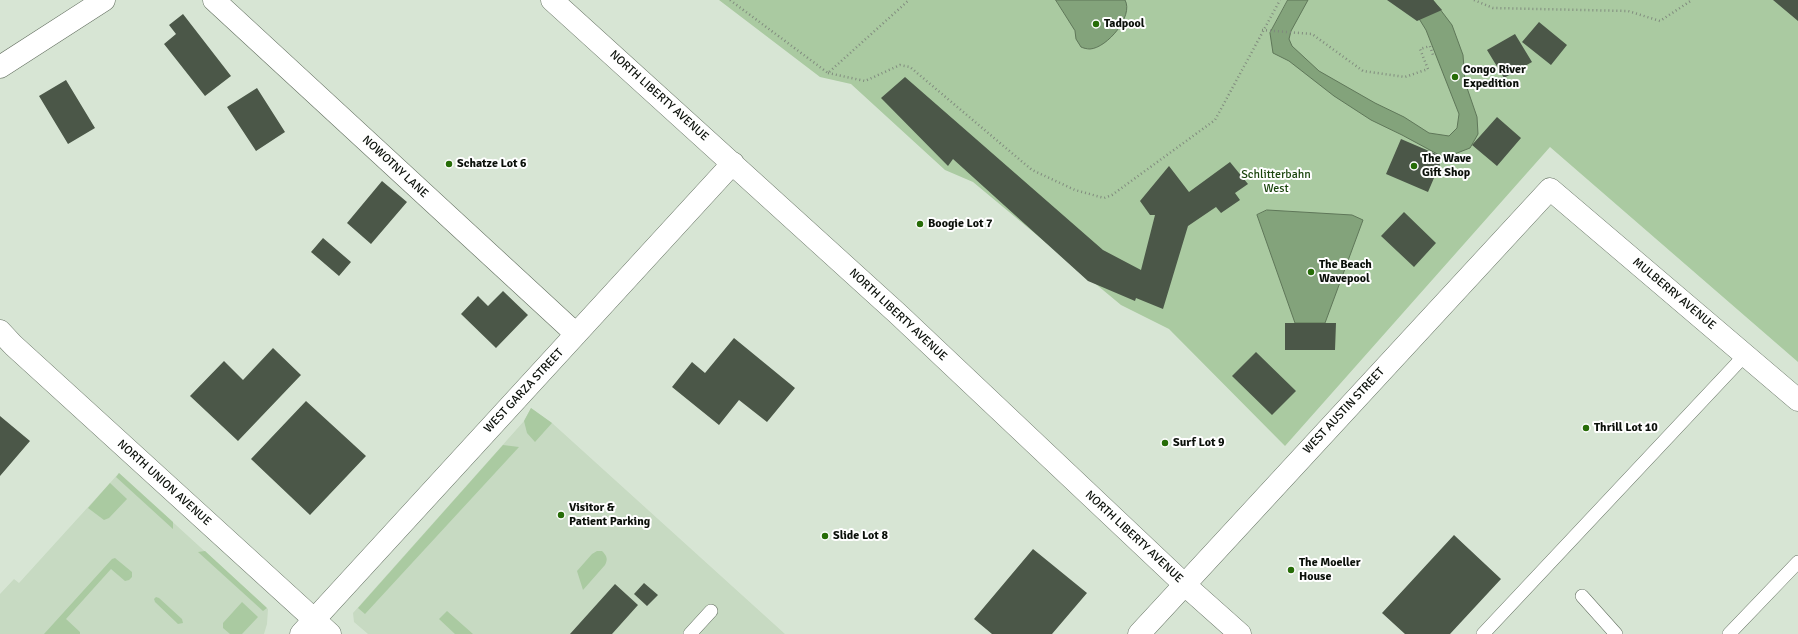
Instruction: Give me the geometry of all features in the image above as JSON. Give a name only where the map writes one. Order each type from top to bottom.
[{"type":"street","points":[[0,67],[104,0]]},
{"type":"street","name":"NOWOTNY LANE","points":[[214,0],[576,334]]},
{"type":"street","name":"NORTH LIBERTY AVENUE","points":[[552,0],[733,163],[954,366],[1185,585],[1240,634]]},
{"type":"street","name":"WEST GARZA STREET","points":[[307,627],[733,163]]},
{"type":"street","name":"WEST AUSTIN STREET","points":[[1140,634],[1550,188]]},
{"type":"street","name":"MULBERRY AVENUE","points":[[1550,188],[1798,400]]},
{"type":"street","name":"NORTH UNION AVENUE","points":[[0,331],[13,346],[307,627],[330,634]]},
{"type":"lane","points":[[1483,634],[1745,355]]},
{"type":"lane","points":[[1729,634],[1798,562]]},
{"type":"lane","points":[[1582,596],[1616,634]]},
{"type":"lane","points":[[690,634],[711,611]]},
{"type":"path","points":[[730,0],[828,73],[865,81],[900,65],[910,67],[1032,170],[1075,190],[1104,198],[1112,195],[1215,120],[1262,30],[1280,0]]},
{"type":"path","points":[[828,73],[909,0]]},
{"type":"path","points":[[1474,0],[1493,8],[1628,10],[1660,21],[1692,0]]},
{"type":"path","points":[[1262,30],[1312,34],[1363,71],[1405,78],[1428,69],[1420,49],[1430,46],[1433,55]]},
{"type":"shaded area","name":"Tadpool","points":[[1056,0],[1125,0],[1127,7],[1126,14],[1117,30],[1111,37],[1097,47],[1086,49],[1081,47],[1076,39],[1075,31]]},
{"type":"shaded area","name":"Congo River Expedition","points":[[1288,0],[1308,0],[1291,31],[1289,39],[1292,46],[1319,71],[1375,103],[1404,117],[1429,133],[1449,136],[1457,128],[1459,114],[1426,30],[1418,17],[1433,0],[1452,25],[1463,55],[1465,82],[1477,117],[1478,134],[1470,148],[1452,155],[1441,156],[1371,120],[1334,96],[1289,61],[1273,53],[1270,33]]},
{"type":"shaded area","name":"The Beach Wavepool","points":[[1267,210],[1352,215],[1363,220],[1325,323],[1295,323],[1257,215]]},
{"type":"shaded area","name":"Visitor & Patient Parking","points":[[531,408],[552,423],[785,634],[368,634],[354,622],[353,613],[524,421]]},
{"type":"shaded area","points":[[119,473],[268,609],[267,624],[264,634],[0,634],[0,594],[14,579],[19,583]]},
{"type":"green space","name":"Schlitterbahn West","points":[[719,0],[1798,0],[1798,362],[1550,147],[1285,446],[1169,329],[1121,305],[973,182],[945,170],[851,84],[820,77]]},
{"type":"green space","points":[[531,408],[552,423],[535,442],[527,433],[524,421]]},
{"type":"green space","points":[[503,445],[519,447],[365,614],[358,608]]},
{"type":"green space","points":[[119,473],[173,522],[173,529],[116,477]]},
{"type":"green space","points":[[110,483],[127,499],[109,518],[104,520],[88,508]]},
{"type":"green space","points":[[205,551],[267,608],[263,611],[198,552]]},
{"type":"green space","points":[[597,551],[602,551],[605,554],[607,559],[606,563],[583,590],[577,571],[592,554]]},
{"type":"green space","points":[[115,558],[132,572],[132,577],[125,581],[111,569],[66,619],[80,632],[80,634],[44,634],[112,559]]},
{"type":"green space","points":[[156,597],[182,619],[183,623],[178,624],[155,602],[154,599]]},
{"type":"green space","points":[[242,602],[258,617],[242,634],[230,634],[223,628],[223,623]]},
{"type":"green space","points":[[447,611],[473,634],[455,634],[439,619]]},
{"type":"building","points":[[1387,0],[1433,0],[1442,10],[1417,21]]},
{"type":"building","points":[[1773,0],[1798,0],[1798,21]]},
{"type":"building","points":[[183,14],[231,76],[205,96],[164,44],[176,34],[169,25]]},
{"type":"building","points":[[1539,22],[1567,45],[1551,65],[1522,42]]},
{"type":"building","points":[[1515,34],[1532,62],[1504,78],[1487,50]]},
{"type":"building","points":[[905,77],[1103,250],[1141,270],[1155,215],[1150,215],[1140,201],[1169,166],[1189,192],[1230,162],[1248,184],[1235,193],[1240,200],[1221,213],[1216,207],[1188,226],[1163,309],[1136,298],[1135,301],[1088,281],[953,159],[948,166],[881,98]]},
{"type":"building","points":[[66,80],[95,128],[68,144],[39,96]]},
{"type":"building","points":[[257,88],[285,132],[256,151],[227,107]]},
{"type":"building","points":[[1497,117],[1521,138],[1497,166],[1472,145]]},
{"type":"building","name":"The Wave Gift Shop","points":[[1401,139],[1443,157],[1428,192],[1386,174]]},
{"type":"building","points":[[382,181],[407,202],[371,244],[347,223]]},
{"type":"building","points":[[1404,212],[1436,243],[1414,267],[1381,236]]},
{"type":"building","points":[[323,238],[351,262],[339,276],[311,252]]},
{"type":"building","points":[[503,291],[528,315],[496,348],[461,314],[478,296],[488,306]]},
{"type":"building","points":[[1285,323],[1336,323],[1335,350],[1285,350]]},
{"type":"building","points":[[734,338],[795,388],[767,422],[739,400],[719,425],[672,387],[692,362],[705,373]]},
{"type":"building","points":[[273,348],[301,375],[238,441],[190,396],[224,361],[243,380]]},
{"type":"building","points":[[1256,352],[1296,391],[1272,415],[1232,376]]},
{"type":"building","points":[[306,401],[366,456],[310,515],[251,459]]},
{"type":"building","points":[[0,416],[30,441],[0,476]]},
{"type":"building","points":[[1454,535],[1501,579],[1450,634],[1405,634],[1382,613]]},
{"type":"building","points":[[1033,549],[1087,593],[1052,634],[992,634],[974,619]]},
{"type":"building","points":[[644,583],[658,595],[647,606],[634,594]]},
{"type":"building","points":[[615,584],[638,605],[612,634],[570,634]]},
{"type":"place","name":"Tadpool","points":[[1096,24]]},
{"type":"place","name":"Congo River Expedition","points":[[1455,77]]},
{"type":"place","name":"Schatze Lot 6","points":[[449,164]]},
{"type":"place","name":"The Wave Gift Shop","points":[[1414,166]]},
{"type":"place","name":"Boogie Lot 7","points":[[920,224]]},
{"type":"place","name":"The Beach Wavepool","points":[[1311,272]]},
{"type":"place","name":"Thrill Lot 10","points":[[1586,428]]},
{"type":"place","name":"Surf Lot 9","points":[[1165,443]]},
{"type":"place","name":"Visitor & Patient Parking","points":[[561,515]]},
{"type":"place","name":"Slide Lot 8","points":[[825,536]]},
{"type":"place","name":"The Moeller House","points":[[1291,570]]}]
